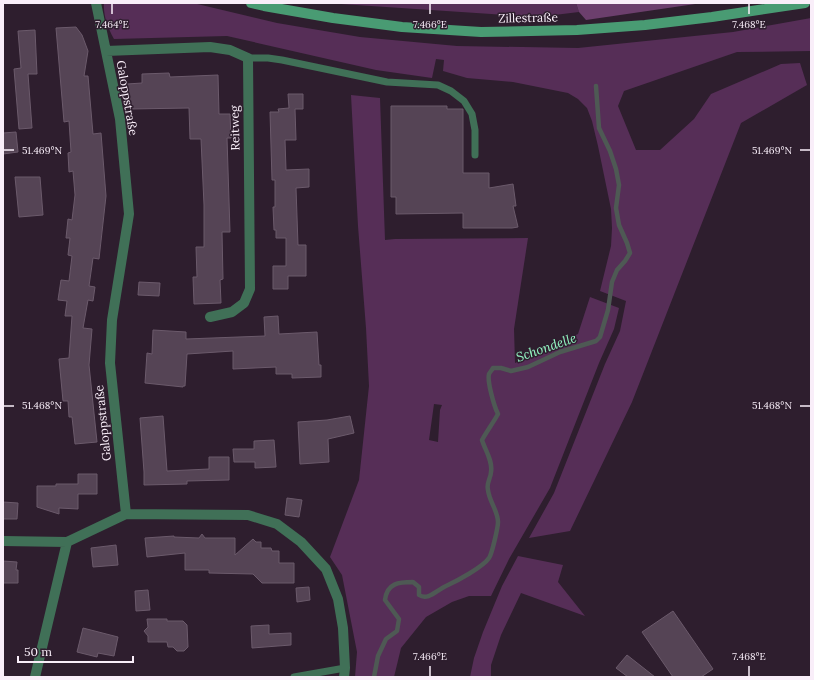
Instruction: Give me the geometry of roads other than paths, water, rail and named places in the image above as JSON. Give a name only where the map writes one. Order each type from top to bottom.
[{"type":"main road","name":"Zillestraße","points":[[251,3],[325,16],[402,27],[481,32],[577,30],[645,25],[712,18],[805,3]]},
{"type":"street","name":"Galoppstraße","points":[[96,3],[120,119],[129,214],[112,320],[110,363],[126,514]]},
{"type":"street","points":[[106,51],[210,47],[230,50],[248,58]]},
{"type":"street","name":"Reitweg","points":[[210,317],[232,312],[244,303],[250,289],[248,58]]},
{"type":"street","points":[[3,541],[67,542],[126,514],[248,515],[276,524],[301,542],[326,569],[338,598],[342,620],[344,672]]},
{"type":"street","points":[[35,677],[67,542]]},
{"type":"lane","points":[[248,58],[282,60],[387,82],[438,85],[451,91],[464,101],[472,114],[475,130],[475,155]]},
{"type":"lane","points":[[294,677],[344,672]]},
{"type":"waterway","name":"Schondelle","points":[[374,677],[378,656],[386,639],[397,631],[399,619],[385,600],[388,590],[399,583],[413,582],[419,587],[419,595],[426,597],[476,569],[486,562],[490,556],[495,540],[498,522],[497,514],[490,498],[488,487],[491,474],[491,464],[482,440],[498,414],[490,388],[490,372],[493,368],[501,368],[511,371],[528,367],[560,352],[596,341],[600,337],[608,310],[612,282],[617,270],[630,253],[619,225],[616,208],[619,185],[616,169],[610,151],[599,128],[596,86]]}]
